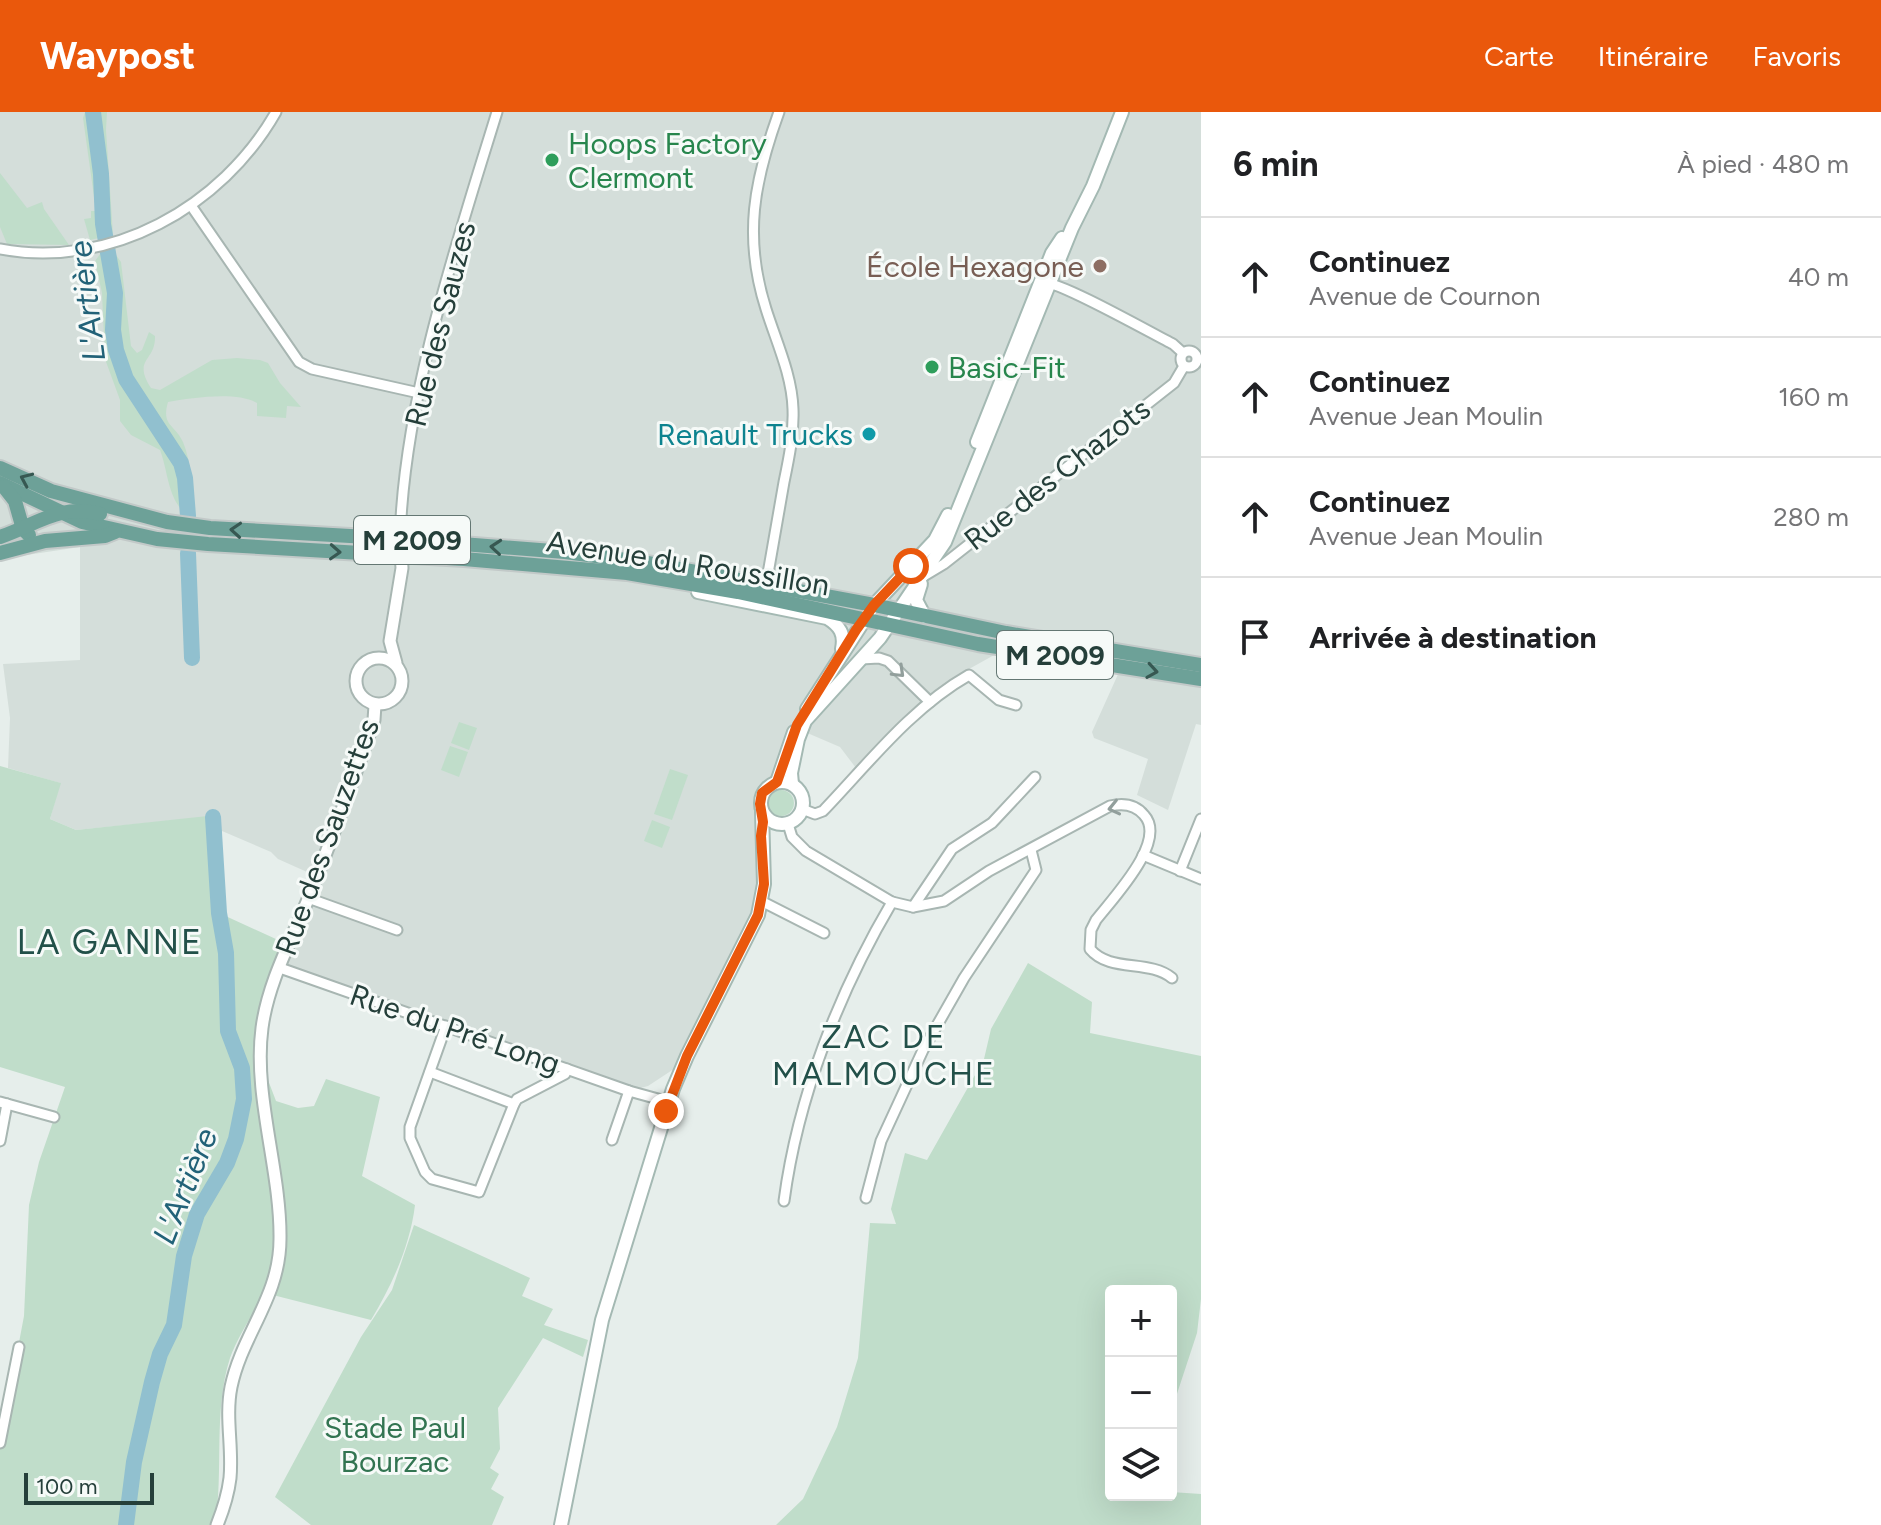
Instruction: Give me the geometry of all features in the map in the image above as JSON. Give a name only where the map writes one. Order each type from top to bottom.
[{"type":"main road","points":[[1046,283],[1052,253],[1086,191],[1120,112]]},
{"type":"main road","points":[[561,1525],[602,1320],[669,1102],[687,1056],[750,932],[761,901],[764,858],[769,839],[784,824],[797,818],[802,809],[801,795],[792,784],[791,773],[805,721],[889,626],[935,558],[939,534],[1120,112]]},
{"type":"main road","name":"M 2009","points":[[0,468],[51,491],[167,522]]},
{"type":"main road","points":[[1,483],[18,506],[23,529],[41,542]]},
{"type":"main road","name":"M 2009","points":[[1,483],[58,512],[115,532]]},
{"type":"main road","points":[[41,542],[58,523],[51,491]]},
{"type":"main road","points":[[0,537],[58,512],[82,509],[140,524],[167,522]]},
{"type":"main road","name":"Avenue du Roussillon","points":[[167,522],[210,528],[565,552],[657,572],[766,585],[1006,633],[1201,665]]},
{"type":"main road","name":"Avenue du Roussillon","points":[[115,532],[208,544],[657,572]]},
{"type":"main road","points":[[0,553],[41,542],[105,536],[115,532]]},
{"type":"main road","points":[[764,858],[762,793],[777,782],[797,725],[874,605],[935,558]]},
{"type":"main road","points":[[657,572],[686,589],[817,613],[833,622],[842,633],[844,641],[840,658]]},
{"type":"main road","points":[[924,576],[916,600],[925,617]]},
{"type":"main road","name":"Avenue du Roussillon","points":[[694,578],[817,613],[864,619],[978,644],[1201,679]]},
{"type":"main road","points":[[777,782],[792,784]]},
{"type":"main road","points":[[762,812],[767,819],[784,824]]},
{"type":"street","points":[[0,249],[47,253],[97,246],[148,230],[192,207],[236,168],[276,112]]},
{"type":"street","name":"Rue des Sauzes","points":[[400,539],[412,428],[419,393],[446,282],[497,112]]},
{"type":"street","points":[[766,585],[792,441],[793,408],[789,382],[759,287],[753,229],[755,190],[779,112]]},
{"type":"street","points":[[192,207],[299,362],[312,369],[419,393]]},
{"type":"street","points":[[1046,283],[1173,344],[1183,353]]},
{"type":"street","points":[[1193,351],[1199,360],[1193,367],[1184,366],[1181,360],[1183,353],[1193,351]]},
{"type":"street","name":"Rue des Chazots","points":[[935,558],[960,551],[1174,383],[1184,366]]},
{"type":"street","points":[[390,641],[380,656],[364,663],[358,680],[360,694],[375,705],[393,701],[399,691],[400,673],[390,641],[403,555],[400,539]]},
{"type":"street","points":[[380,656],[396,663]]},
{"type":"street","points":[[861,659],[888,661],[930,702]]},
{"type":"street","points":[[802,809],[815,814],[823,811],[930,702],[969,675],[999,700],[1016,705]]},
{"type":"street","name":"Rue des Sauzettes","points":[[217,1525],[225,1505],[230,1477],[231,1387],[241,1354],[271,1295],[279,1267],[281,1237],[260,1059],[262,1028],[269,997],[370,732],[375,705]]},
{"type":"street","points":[[913,907],[952,849],[992,823],[1035,777]]},
{"type":"street","points":[[784,824],[797,845],[892,902],[913,907],[944,901],[964,886],[1110,806],[1134,807],[1147,818],[1151,838],[1143,855],[1091,930],[1090,949],[1101,959],[1162,970],[1172,978]]},
{"type":"street","points":[[1180,871],[1201,819]]},
{"type":"street","points":[[866,1198],[881,1141],[923,1050],[964,978],[1036,870],[1031,850]]},
{"type":"street","points":[[1143,855],[1201,879]]},
{"type":"street","points":[[308,898],[397,930]]},
{"type":"street","points":[[761,901],[824,933]]},
{"type":"street","points":[[784,1201],[795,1137],[819,1061],[869,943],[892,902]]},
{"type":"street","name":"Rue du Pré Long","points":[[280,968],[629,1091],[669,1102]]},
{"type":"street","points":[[446,1026],[410,1127],[410,1138],[425,1172],[432,1179],[479,1192],[517,1099],[565,1074],[567,1069]]},
{"type":"street","points":[[430,1072],[514,1104]]},
{"type":"street","points":[[612,1140],[629,1091]]},
{"type":"street","points":[[0,1141],[4,1103],[54,1117]]},
{"type":"street","points":[[0,1443],[19,1347]]},
{"type":"shaded area","points":[[0,112],[1201,112],[1201,725],[1196,724],[1168,810],[1137,795],[1148,759],[1094,738],[1092,732],[1124,661],[1030,646],[996,654],[960,674],[887,734],[856,768],[840,747],[805,732],[777,782],[767,788],[761,797],[761,901],[680,1065],[648,1086],[629,1091],[280,968],[316,876],[222,831],[217,816],[76,830],[50,819],[60,783],[8,768],[10,718],[3,664],[80,660],[80,547],[0,559]]},
{"type":"green space","points":[[85,112],[107,112],[113,235],[90,240],[84,219],[91,218],[91,211],[96,211],[83,118]]},
{"type":"green space","points":[[0,173],[27,208],[42,202],[69,245],[7,244],[0,227]]},
{"type":"green space","points":[[111,248],[121,262],[131,346],[137,353],[142,350],[149,332],[155,336],[152,351],[144,365],[151,388],[160,390],[212,360],[260,360],[268,363],[280,383],[301,407],[287,406],[286,418],[257,416],[257,403],[238,397],[214,396],[168,402],[166,416],[180,436],[188,459],[192,514],[188,516],[172,494],[160,450],[131,435],[120,421],[120,400],[105,359],[102,293],[95,261],[103,250]]},
{"type":"green space","points":[[459,722],[477,728],[469,750],[451,743]]},
{"type":"green space","points":[[450,746],[468,752],[459,777],[441,770]]},
{"type":"green space","points":[[0,766],[61,783],[50,819],[76,830],[217,815],[222,831],[216,874],[219,913],[289,945],[269,997],[260,1059],[276,1101],[298,1108],[314,1106],[326,1079],[380,1097],[362,1176],[415,1205],[399,1265],[371,1320],[265,1293],[237,1342],[225,1378],[215,1525],[0,1525],[0,1443],[24,1316],[29,1205],[39,1162],[65,1087],[0,1067]]},
{"type":"green space","points":[[670,769],[688,775],[672,820],[654,814]]},
{"type":"green space","points":[[781,790],[790,794],[794,803],[790,812],[781,816],[772,812],[768,803],[772,794]]},
{"type":"green space","points":[[652,820],[670,827],[662,848],[644,841]]},
{"type":"green space","points":[[1028,963],[1092,1002],[1090,1033],[1201,1056],[1201,1299],[1197,1333],[1177,1394],[1177,1285],[1105,1285],[1105,1501],[1177,1501],[1177,1492],[1201,1494],[1201,1525],[776,1525],[803,1499],[837,1427],[858,1358],[870,1223],[896,1224],[891,1209],[905,1153],[927,1160],[984,1059],[991,1029]]},
{"type":"green space","name":"Stade Paul Bourzac","points":[[414,1225],[530,1278],[522,1296],[553,1309],[544,1325],[588,1340],[583,1357],[543,1338],[498,1408],[500,1449],[490,1468],[499,1474],[491,1489],[504,1497],[492,1525],[311,1525],[275,1497],[361,1337],[392,1290]]},
{"type":"waterway","name":"L'Artière","points":[[93,112],[101,174],[103,224],[115,293],[113,330],[116,350],[126,379],[181,463],[188,516]]},
{"type":"waterway","name":"L'Artière","points":[[188,553],[192,658]]},
{"type":"waterway","name":"L'Artière","points":[[126,1525],[134,1462],[160,1354],[174,1325],[184,1256],[197,1214],[227,1163],[236,1139],[244,1099],[242,1068],[228,1031],[226,953],[219,913],[213,817]]},
{"type":"place","name":"Hoops Factory Clermont","points":[[552,160]]},
{"type":"place","name":"École Hexagone","points":[[1100,266]]},
{"type":"place","name":"Basic-Fit","points":[[932,367]]},
{"type":"place","name":"Renault Trucks","points":[[869,434]]},
{"type":"district","name":"LA GANNE","points":[[110,942]]},
{"type":"district","name":"ZAC DE MALMOUCHE","points":[[884,1056]]},
{"type":"route","points":[[666,1111],[687,1056],[758,915],[764,884],[762,793],[777,782],[797,725],[856,630],[885,592],[911,566]]}]
